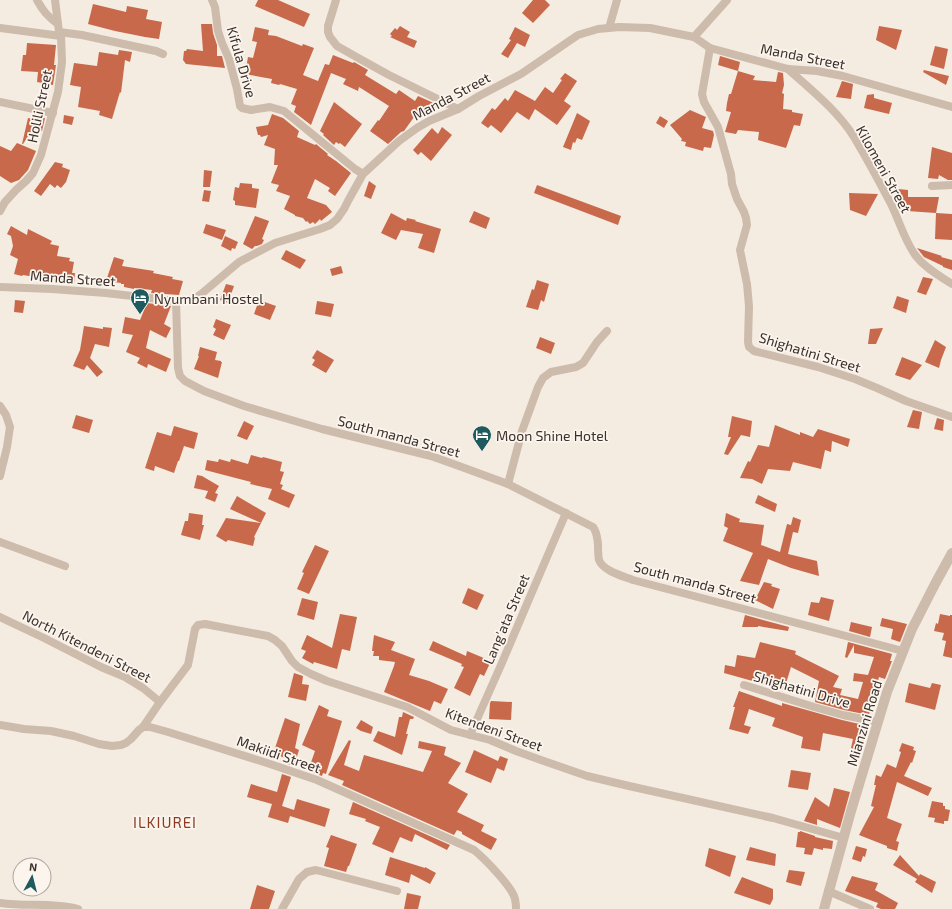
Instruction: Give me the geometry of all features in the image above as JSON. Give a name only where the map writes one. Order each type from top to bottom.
[{"type":"street","points":[[37,0],[49,18],[58,24]]},
{"type":"street","name":"Holili Street","points":[[0,211],[5,202],[26,182],[33,173],[41,155],[53,113],[58,92],[62,62],[55,0]]},
{"type":"street","name":"Kifula Drive","points":[[212,0],[216,7],[218,31],[229,59],[240,106],[251,110],[270,107],[284,111],[355,169],[364,174]]},
{"type":"street","points":[[336,0],[328,26],[328,32],[330,38],[337,46],[389,75],[458,109]]},
{"type":"street","points":[[609,28],[617,0]]},
{"type":"street","points":[[694,37],[727,0]]},
{"type":"street","name":"Manda Street","points":[[0,287],[106,293],[176,302],[192,300],[239,262],[256,252],[330,225],[337,219],[344,209],[364,174],[398,142],[417,128],[429,121],[458,109],[521,74],[578,35],[598,29],[618,27],[650,28],[694,37],[710,48],[788,69],[817,70],[843,76],[952,107]]},
{"type":"street","points":[[0,28],[82,35],[156,51],[163,54]]},
{"type":"street","name":"Shighatini Street","points":[[710,48],[702,94],[706,106],[718,127],[731,174],[736,199],[746,218],[747,225],[740,250],[747,284],[749,306],[749,347],[754,351],[818,367],[855,379],[906,401],[952,417]]},
{"type":"street","name":"Kilomeni Street","points":[[788,69],[837,114],[853,136],[881,186],[914,253],[922,263],[952,284]]},
{"type":"street","points":[[0,102],[53,113]]},
{"type":"street","points":[[932,186],[952,185]]},
{"type":"street","name":"South manda Street","points":[[176,302],[178,368],[180,376],[185,381],[204,391],[244,406],[322,429],[431,456],[508,484],[589,525],[595,530],[597,535],[599,561],[603,566],[612,572],[633,580],[903,651]]},
{"type":"street","points":[[508,484],[522,430],[538,387],[543,378],[551,372],[576,367],[583,363],[597,342],[607,331]]},
{"type":"street","points":[[0,406],[6,415],[10,427],[0,476]]},
{"type":"street","name":"Lang'ata Street","points":[[470,735],[566,513]]},
{"type":"street","points":[[0,542],[65,566]]},
{"type":"street","name":"Mianzini Road","points":[[824,909],[887,692],[912,629],[952,554]]},
{"type":"street","name":"North Kitendeni Street","points":[[0,617],[125,677],[143,688],[160,702]]},
{"type":"street","name":"Kitendeni Street","points":[[143,727],[188,665],[195,629],[198,625],[205,624],[268,636],[282,646],[298,667],[311,674],[327,681],[407,707],[451,730],[490,740],[522,754],[562,768],[587,776],[766,817],[844,838]]},
{"type":"street","name":"Shighatini Drive","points":[[744,685],[814,707],[878,722]]},
{"type":"street","points":[[0,725],[50,731],[112,746],[126,743],[138,730],[143,727]]},
{"type":"street","name":"Makiidi Street","points":[[143,727],[150,727],[168,732],[317,780],[474,850],[483,857],[514,896],[516,909]]},
{"type":"street","points":[[282,909],[299,879],[307,872],[316,870],[397,891]]},
{"type":"street","points":[[828,891],[870,909]]},
{"type":"street","points":[[0,903],[12,905],[55,905],[78,909]]},
{"type":"building","points":[[258,0],[278,0],[310,14],[304,27],[255,6]]},
{"type":"building","points":[[533,0],[545,0],[550,5],[533,23],[522,13]]},
{"type":"building","points":[[93,4],[126,12],[127,6],[148,10],[146,19],[162,22],[159,39],[115,31],[88,24]]},
{"type":"building","points":[[201,24],[212,24],[217,45],[217,56],[222,56],[225,68],[186,64],[183,60],[184,51],[187,49],[203,51]]},
{"type":"building","points":[[400,26],[410,32],[407,37],[417,41],[414,48],[390,37],[392,36],[390,34],[395,28],[397,30]]},
{"type":"building","points":[[879,26],[902,30],[896,50],[876,40]]},
{"type":"building","points":[[255,27],[269,30],[268,35],[276,36],[302,46],[303,44],[314,48],[303,75],[318,81],[325,64],[329,65],[333,55],[353,63],[354,62],[368,70],[365,75],[396,94],[399,90],[415,101],[418,96],[438,105],[433,113],[422,106],[404,131],[388,144],[370,131],[389,106],[359,87],[358,91],[343,84],[346,79],[331,73],[311,125],[294,112],[296,106],[291,104],[297,89],[271,83],[272,79],[245,74],[248,57],[253,58],[257,42],[252,41]]},
{"type":"building","points":[[515,27],[530,35],[525,47],[517,43],[508,58],[501,54],[511,40],[509,39]]},
{"type":"building","points":[[27,43],[56,45],[54,65],[56,65],[53,85],[37,82],[38,72],[21,71],[23,55],[26,55]]},
{"type":"building","points":[[935,46],[948,49],[944,69],[930,65]]},
{"type":"building","points":[[119,50],[132,52],[130,62],[125,60],[121,93],[120,92],[112,119],[99,115],[100,111],[78,107],[81,87],[70,85],[74,63],[97,66],[99,52],[118,55]]},
{"type":"building","points":[[720,56],[740,62],[738,71],[718,65]]},
{"type":"building","points":[[924,70],[949,76],[946,85],[923,72]]},
{"type":"building","points":[[738,71],[755,76],[753,80],[776,82],[778,72],[783,73],[783,109],[792,110],[792,112],[803,114],[800,126],[794,125],[786,148],[758,140],[759,132],[738,130],[736,134],[725,132],[731,112],[726,111],[727,103]]},
{"type":"building","points":[[565,73],[577,81],[564,101],[571,106],[557,125],[535,109],[529,120],[517,112],[501,133],[491,125],[488,128],[481,123],[492,108],[495,110],[505,98],[508,101],[515,90],[535,101],[545,87],[553,93],[562,80],[560,79]]},
{"type":"building","points":[[842,81],[853,84],[851,99],[836,97]]},
{"type":"building","points":[[874,94],[874,98],[892,103],[889,114],[864,108],[867,95]]},
{"type":"building","points":[[334,102],[362,124],[345,147],[336,142],[334,145],[320,131]]},
{"type":"building","points":[[690,110],[706,117],[702,128],[713,131],[714,135],[711,148],[704,147],[703,151],[685,146],[686,142],[681,141],[682,139],[670,125]]},
{"type":"building","points":[[577,113],[590,121],[582,140],[577,138],[575,143],[573,142],[571,150],[563,147]]},
{"type":"building","points":[[272,114],[283,118],[299,131],[297,137],[315,145],[316,144],[328,154],[327,155],[351,173],[335,196],[328,191],[330,188],[315,179],[307,198],[326,205],[332,212],[321,221],[320,219],[315,224],[313,222],[310,224],[303,218],[295,216],[284,209],[290,196],[276,191],[279,185],[271,183],[278,165],[274,165],[275,149],[264,145],[268,135],[261,137],[258,135],[256,127],[268,125]]},
{"type":"building","points":[[34,115],[45,118],[42,131],[33,129],[22,144],[28,118],[33,119]]},
{"type":"building","points":[[64,115],[74,117],[72,125],[63,123]]},
{"type":"building","points":[[660,116],[668,121],[664,128],[656,123]]},
{"type":"building","points":[[442,127],[452,135],[431,161],[421,152],[418,155],[413,150],[432,128],[438,134]]},
{"type":"building","points":[[17,143],[36,151],[28,170],[19,180],[11,183],[0,176],[0,146],[11,151]]},
{"type":"building","points":[[932,147],[952,153],[952,180],[948,180],[939,175],[938,179],[928,178]]},
{"type":"building","points":[[55,162],[63,164],[62,167],[70,170],[66,182],[61,188],[57,185],[55,188],[50,184],[41,196],[34,191]]},
{"type":"building","points":[[204,170],[212,171],[210,187],[203,187]]},
{"type":"building","points":[[369,181],[376,186],[371,199],[364,196]]},
{"type":"building","points":[[240,183],[252,184],[252,188],[259,189],[256,208],[235,205],[235,201],[233,200],[235,187],[239,188]]},
{"type":"building","points":[[537,185],[621,216],[618,225],[534,193]]},
{"type":"building","points":[[898,189],[908,190],[908,197],[939,197],[936,213],[899,209],[896,201]]},
{"type":"building","points":[[204,190],[211,191],[209,202],[202,201]]},
{"type":"building","points":[[849,193],[878,194],[866,216],[850,210]]},
{"type":"building","points":[[474,211],[490,218],[486,229],[469,222]]},
{"type":"building","points":[[391,213],[406,221],[407,218],[416,220],[415,221],[441,229],[434,253],[418,248],[423,234],[401,230],[396,240],[381,233]]},
{"type":"building","points":[[936,213],[952,214],[952,240],[935,239]]},
{"type":"building","points":[[255,216],[269,221],[262,239],[264,240],[262,244],[255,246],[252,249],[243,244]]},
{"type":"building","points":[[206,224],[226,230],[222,240],[203,233]]},
{"type":"building","points":[[11,226],[27,235],[28,229],[52,241],[50,244],[59,246],[57,256],[70,258],[69,261],[74,262],[72,273],[75,273],[74,284],[14,274],[18,259],[10,255],[13,246],[11,236],[7,234]]},
{"type":"building","points":[[225,236],[238,242],[235,249],[232,248],[231,251],[221,246]]},
{"type":"building","points":[[917,248],[952,260],[952,270],[924,257]]},
{"type":"building","points":[[286,250],[306,260],[300,269],[281,259]]},
{"type":"building","points":[[114,257],[124,260],[122,266],[154,271],[153,273],[173,277],[172,279],[183,281],[179,295],[151,293],[152,290],[134,289],[124,287],[124,284],[121,283],[106,281]]},
{"type":"building","points":[[341,266],[343,273],[332,276],[330,269]]},
{"type":"building","points":[[923,277],[933,279],[926,295],[917,292]]},
{"type":"building","points":[[537,280],[549,284],[544,302],[541,300],[538,310],[526,307],[532,289],[534,290]]},
{"type":"building","points":[[226,284],[234,286],[228,303],[220,300]]},
{"type":"building","points":[[897,296],[909,300],[906,313],[893,308]]},
{"type":"building","points":[[15,300],[25,301],[23,313],[14,312]]},
{"type":"building","points":[[259,300],[276,306],[270,320],[254,314]]},
{"type":"building","points":[[317,301],[334,304],[331,317],[315,314]]},
{"type":"building","points":[[147,303],[171,306],[164,324],[171,328],[166,338],[150,330],[146,348],[171,359],[166,372],[148,364],[147,368],[137,363],[140,358],[126,352],[133,335],[122,333],[125,317],[140,320]]},
{"type":"building","points":[[216,319],[231,325],[224,340],[213,335],[216,329],[213,327]]},
{"type":"building","points":[[84,326],[103,329],[103,327],[112,328],[109,347],[95,344],[90,358],[103,372],[97,377],[87,365],[84,370],[73,366],[80,350]]},
{"type":"building","points":[[883,328],[876,344],[868,344],[870,329]]},
{"type":"building","points":[[540,337],[555,343],[551,354],[536,348]]},
{"type":"building","points":[[935,340],[946,347],[939,368],[925,362]]},
{"type":"building","points":[[200,347],[217,352],[215,360],[222,362],[218,378],[194,369],[199,356]]},
{"type":"building","points":[[317,350],[334,360],[326,373],[312,365],[315,360],[312,358]]},
{"type":"building","points":[[902,357],[922,365],[910,380],[895,375]]},
{"type":"building","points":[[913,410],[922,412],[919,429],[907,427]]},
{"type":"building","points":[[76,415],[93,420],[89,433],[72,428]]},
{"type":"building","points":[[732,416],[752,421],[750,437],[741,435],[728,455],[724,454],[731,437],[728,437]]},
{"type":"building","points":[[937,418],[944,420],[943,431],[934,429]]},
{"type":"building","points":[[244,421],[254,426],[247,440],[237,436]]},
{"type":"building","points":[[775,425],[800,435],[800,432],[813,437],[818,429],[850,439],[848,447],[832,441],[831,452],[825,450],[821,469],[793,462],[790,471],[768,469],[762,484],[752,479],[740,478],[758,445],[769,447]]},
{"type":"building","points":[[174,426],[198,433],[194,449],[184,446],[174,473],[155,466],[154,471],[145,468],[157,432],[171,436]]},
{"type":"building","points":[[251,455],[282,462],[280,471],[284,472],[280,484],[283,485],[281,489],[295,495],[289,508],[268,499],[272,489],[205,470],[207,460],[218,462],[219,459],[230,462],[231,459],[248,464]]},
{"type":"building","points":[[197,475],[202,476],[219,486],[215,493],[218,494],[215,502],[205,498],[208,491],[194,488]]},
{"type":"building","points":[[758,495],[777,504],[775,512],[755,503]]},
{"type":"building","points":[[237,496],[266,513],[261,523],[230,509]]},
{"type":"building","points":[[189,513],[203,515],[202,525],[204,525],[200,540],[181,535],[185,521],[188,521]]},
{"type":"building","points":[[726,513],[740,519],[739,522],[764,525],[761,545],[780,552],[787,524],[791,525],[793,517],[801,520],[798,533],[793,532],[788,554],[817,561],[819,576],[791,568],[768,559],[759,585],[740,581],[753,553],[723,541],[728,528],[724,526]]},
{"type":"building","points":[[226,518],[261,523],[254,537],[253,546],[228,540],[226,542],[216,536]]},
{"type":"building","points":[[315,545],[329,551],[309,594],[297,589],[304,573],[302,572]]},
{"type":"building","points":[[764,582],[772,584],[771,586],[780,589],[773,609],[755,600]]},
{"type":"building","points":[[468,588],[484,595],[477,610],[462,603]]},
{"type":"building","points":[[821,597],[834,600],[829,621],[808,615],[811,602],[819,603]]},
{"type":"building","points":[[302,598],[318,602],[314,620],[297,615]]},
{"type":"building","points":[[340,614],[357,617],[350,651],[342,649],[337,669],[314,662],[313,664],[302,658],[306,651],[301,649],[307,635],[332,648]]},
{"type":"building","points":[[940,614],[952,615],[952,658],[943,656],[946,641],[942,640],[944,633],[934,631],[936,623],[938,624]]},
{"type":"building","points":[[745,615],[789,627],[788,631],[758,626],[742,627]]},
{"type":"building","points":[[882,618],[907,624],[900,642],[891,639],[893,629],[880,626]]},
{"type":"building","points":[[851,622],[872,627],[870,637],[849,631]]},
{"type":"building","points":[[374,635],[395,642],[391,650],[415,659],[409,675],[448,689],[441,704],[434,701],[430,711],[384,692],[395,662],[379,660],[379,656],[373,656],[374,651],[372,651]]},
{"type":"building","points":[[433,641],[466,656],[467,651],[491,661],[484,676],[480,674],[470,696],[454,688],[464,667],[461,666],[462,664],[429,650]]},
{"type":"building","points":[[760,642],[796,651],[795,654],[839,676],[833,687],[842,689],[840,695],[858,699],[863,682],[853,681],[854,673],[868,675],[874,657],[854,653],[854,645],[847,658],[845,657],[848,642],[892,654],[890,661],[892,661],[885,679],[879,677],[869,715],[815,702],[819,681],[791,667],[784,690],[724,673],[725,665],[735,667],[737,655],[755,658]]},
{"type":"building","points":[[294,673],[303,676],[302,684],[309,685],[306,701],[288,697]]},
{"type":"building","points":[[909,683],[930,688],[932,683],[941,685],[935,710],[905,702]]},
{"type":"building","points":[[739,691],[782,706],[782,703],[868,726],[861,751],[851,748],[853,739],[823,733],[820,751],[801,748],[803,737],[772,726],[775,718],[749,709],[744,725],[751,727],[748,734],[729,729],[735,707],[733,707]]},
{"type":"building","points":[[491,701],[512,702],[511,720],[489,719]]},
{"type":"building","points":[[319,705],[329,710],[327,716],[342,721],[326,774],[323,773],[322,776],[308,771],[315,751],[302,745]]},
{"type":"building","points":[[403,712],[414,717],[413,719],[410,719],[406,734],[408,734],[402,755],[373,741],[378,731],[395,737],[399,717],[402,717]]},
{"type":"building","points":[[285,718],[300,724],[295,748],[299,750],[294,766],[285,763],[286,758],[273,754]]},
{"type":"building","points":[[361,720],[373,727],[371,734],[356,728]]},
{"type":"building","points":[[349,740],[351,741],[344,765],[359,771],[364,755],[423,772],[432,751],[418,748],[419,741],[446,747],[444,755],[461,763],[448,783],[468,794],[457,812],[484,825],[481,831],[497,839],[491,850],[462,834],[462,832],[457,830],[454,835],[342,785],[344,781],[328,775]]},
{"type":"building","points":[[902,743],[914,747],[913,750],[916,751],[912,763],[911,762],[904,776],[932,788],[928,796],[897,782],[887,818],[902,824],[896,841],[899,842],[897,851],[859,835],[874,807],[871,806],[876,785],[874,785],[876,775],[881,777],[887,764],[896,768]]},
{"type":"building","points":[[474,750],[498,761],[500,756],[508,759],[504,771],[497,768],[491,783],[465,772]]},
{"type":"building","points":[[791,770],[811,773],[808,790],[788,787]]},
{"type":"building","points":[[282,774],[291,777],[282,806],[294,810],[297,799],[330,809],[325,827],[290,816],[288,823],[268,817],[272,804],[247,797],[251,784],[277,792]]},
{"type":"building","points":[[834,788],[850,792],[840,828],[817,819],[817,825],[804,821],[815,797],[829,807]]},
{"type":"building","points":[[932,801],[943,803],[945,809],[950,810],[948,821],[944,821],[944,824],[934,822],[935,818],[928,817]]},
{"type":"building","points":[[353,802],[450,845],[447,850],[415,834],[412,842],[400,837],[393,853],[372,844],[380,827],[365,821],[366,819],[349,814]]},
{"type":"building","points":[[800,831],[815,837],[833,841],[832,849],[823,848],[823,850],[814,848],[812,855],[804,854],[805,848],[796,847],[798,832]]},
{"type":"building","points":[[331,835],[357,844],[346,872],[324,866],[329,848],[326,847]]},
{"type":"building","points":[[856,846],[867,849],[865,857],[863,856],[861,862],[852,859]]},
{"type":"building","points":[[750,847],[776,854],[775,866],[746,860]]},
{"type":"building","points":[[709,848],[736,856],[730,877],[705,866]]},
{"type":"building","points":[[900,855],[919,876],[920,874],[936,882],[932,893],[915,882],[917,879],[893,865]]},
{"type":"building","points":[[390,857],[425,867],[436,873],[430,884],[411,874],[409,883],[385,875]]},
{"type":"building","points":[[789,870],[805,872],[801,886],[786,882]]},
{"type":"building","points":[[852,876],[878,883],[875,890],[898,903],[895,909],[881,909],[876,907],[878,903],[845,891]]},
{"type":"building","points":[[742,877],[773,889],[773,899],[770,905],[734,893]]},
{"type":"building","points":[[257,885],[275,891],[269,909],[250,909]]},
{"type":"building","points":[[407,893],[421,896],[418,909],[404,909]]},
{"type":"place","name":"Nyumbani Hostel","points":[[140,315]]},
{"type":"place","name":"Moon Shine Hotel","points":[[482,452]]},
{"type":"district","name":"ILKIUREI","points":[[165,822]]}]
